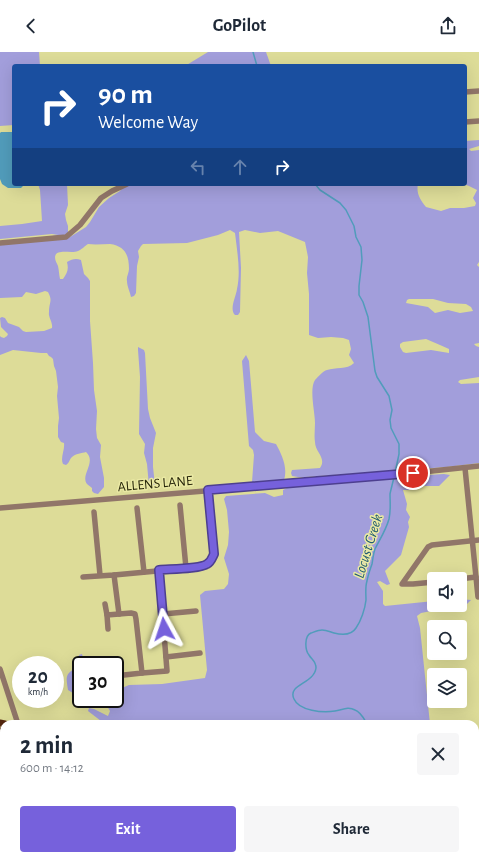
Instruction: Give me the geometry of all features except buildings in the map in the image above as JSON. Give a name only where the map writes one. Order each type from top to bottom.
[{"type":"street","points":[[467,92],[479,91]]},
{"type":"street","points":[[467,122],[479,121]]},
{"type":"street","points":[[0,243],[66,237],[80,225],[101,198],[123,186]]},
{"type":"street","name":"ALLENS LANE","points":[[0,508],[385,476],[479,466]]},
{"type":"street","points":[[465,468],[478,597]]},
{"type":"street","points":[[83,577],[200,567],[209,564],[214,554],[208,490]]},
{"type":"street","points":[[180,505],[186,568]]},
{"type":"street","points":[[137,508],[144,572]]},
{"type":"street","points":[[94,512],[100,575]]},
{"type":"street","points":[[427,583],[402,584],[428,547],[432,545],[479,540]]},
{"type":"street","points":[[124,675],[167,671],[159,570]]},
{"type":"street","points":[[114,575],[119,614]]},
{"type":"street","points":[[467,578],[476,577]]},
{"type":"street","points":[[106,604],[108,629]]},
{"type":"street","points":[[163,614],[196,611]]},
{"type":"street","points":[[107,615],[135,614],[142,673]]},
{"type":"street","points":[[166,657],[200,654]]},
{"type":"street","points":[[0,669],[17,720]]},
{"type":"shaded area","points":[[0,52],[39,52],[40,64],[12,64],[12,125],[0,126]]},
{"type":"shaded area","points":[[208,52],[266,52],[270,64],[188,64]]},
{"type":"shaded area","points":[[479,140],[479,146],[469,149],[471,151],[479,150],[479,262],[477,265],[479,267],[479,343],[474,344],[479,347],[479,377],[460,380],[458,382],[461,384],[479,383],[479,463],[447,467],[305,477],[292,476],[292,470],[320,468],[322,464],[315,440],[312,389],[315,380],[325,371],[348,367],[354,363],[349,355],[351,349],[349,340],[331,337],[318,338],[309,335],[309,294],[307,273],[308,257],[305,242],[278,231],[260,233],[245,230],[239,232],[241,268],[240,312],[238,315],[235,315],[233,312],[233,306],[239,275],[238,261],[235,233],[230,230],[218,235],[187,243],[143,244],[138,251],[139,257],[137,266],[136,293],[131,297],[127,285],[129,269],[128,259],[123,249],[110,244],[88,244],[75,252],[61,252],[56,254],[55,258],[60,279],[63,279],[67,273],[67,262],[77,259],[81,260],[84,274],[90,281],[90,321],[94,390],[97,411],[96,429],[97,438],[101,445],[100,457],[104,478],[104,487],[98,494],[92,491],[92,488],[85,480],[90,460],[86,452],[75,455],[66,465],[62,462],[64,443],[61,442],[58,437],[58,387],[53,359],[47,353],[13,350],[0,355],[0,336],[4,338],[8,334],[1,327],[0,318],[5,318],[8,323],[19,327],[26,332],[44,331],[52,328],[49,314],[51,300],[48,292],[45,291],[36,294],[26,292],[22,297],[0,298],[0,245],[58,235],[52,234],[0,239],[0,226],[42,221],[39,186],[67,186],[68,205],[65,214],[70,237],[86,227],[99,207],[120,191],[122,186],[418,186],[419,196],[426,207],[441,211],[450,208],[475,206],[476,203],[473,198],[477,190],[467,185],[467,141]],"holes":[[[409,299],[433,299],[448,303],[466,304],[471,307],[473,311],[460,313],[448,310],[435,313],[428,307],[406,303]],[[426,339],[449,349],[449,353],[431,350],[406,353],[403,352],[400,344],[403,342]]]},
{"type":"shaded area","points":[[138,347],[144,350],[145,353],[148,409],[156,433],[153,448],[155,485],[151,488],[149,486],[147,464],[144,453],[145,444],[139,434],[140,377]]},
{"type":"shaded area","points":[[246,355],[249,361],[255,432],[264,441],[276,444],[285,466],[284,480],[252,482],[254,455],[253,450],[249,446],[242,361]]},
{"type":"shaded area","points":[[444,474],[450,475],[439,486],[421,486],[413,490],[403,490],[407,504],[406,510],[410,517],[408,522],[409,527],[401,555],[385,571],[390,584],[387,585],[380,581],[377,582],[383,591],[383,604],[385,606],[427,602],[427,612],[421,613],[417,616],[420,628],[427,708],[428,708],[430,720],[100,720],[88,711],[89,708],[94,709],[108,716],[110,711],[108,708],[124,708],[124,687],[129,685],[162,684],[205,678],[207,670],[200,595],[205,591],[224,589],[228,584],[229,574],[224,558],[228,545],[229,532],[227,510],[224,499],[226,496],[265,493],[274,497],[283,495],[283,490],[289,487],[329,481]]},
{"type":"shaded area","points":[[72,671],[72,692],[68,690],[67,676]]},
{"type":"water","points":[[12,132],[12,186],[23,186],[21,188],[8,188],[2,184],[0,179],[0,133]]},
{"type":"waterway","name":"Locust Creek","points":[[253,52],[256,64]]},
{"type":"waterway","name":"Locust Creek","points":[[317,186],[320,190],[340,203],[346,210],[354,226],[356,237],[361,247],[362,260],[359,295],[368,317],[375,371],[389,396],[392,410],[390,420],[391,428],[399,444],[399,454],[395,473]]},
{"type":"waterway","name":"Locust Creek","points":[[365,720],[357,711],[347,708],[324,712],[306,709],[297,703],[293,694],[297,687],[311,677],[316,668],[315,662],[307,650],[307,637],[311,633],[322,630],[340,634],[349,634],[354,631],[360,622],[366,600],[366,583],[372,564],[374,551],[385,531],[389,519],[390,494],[394,477]]},
{"type":"route","points":[[164,629],[159,570],[205,566],[209,564],[214,554],[208,490],[413,473]]}]
